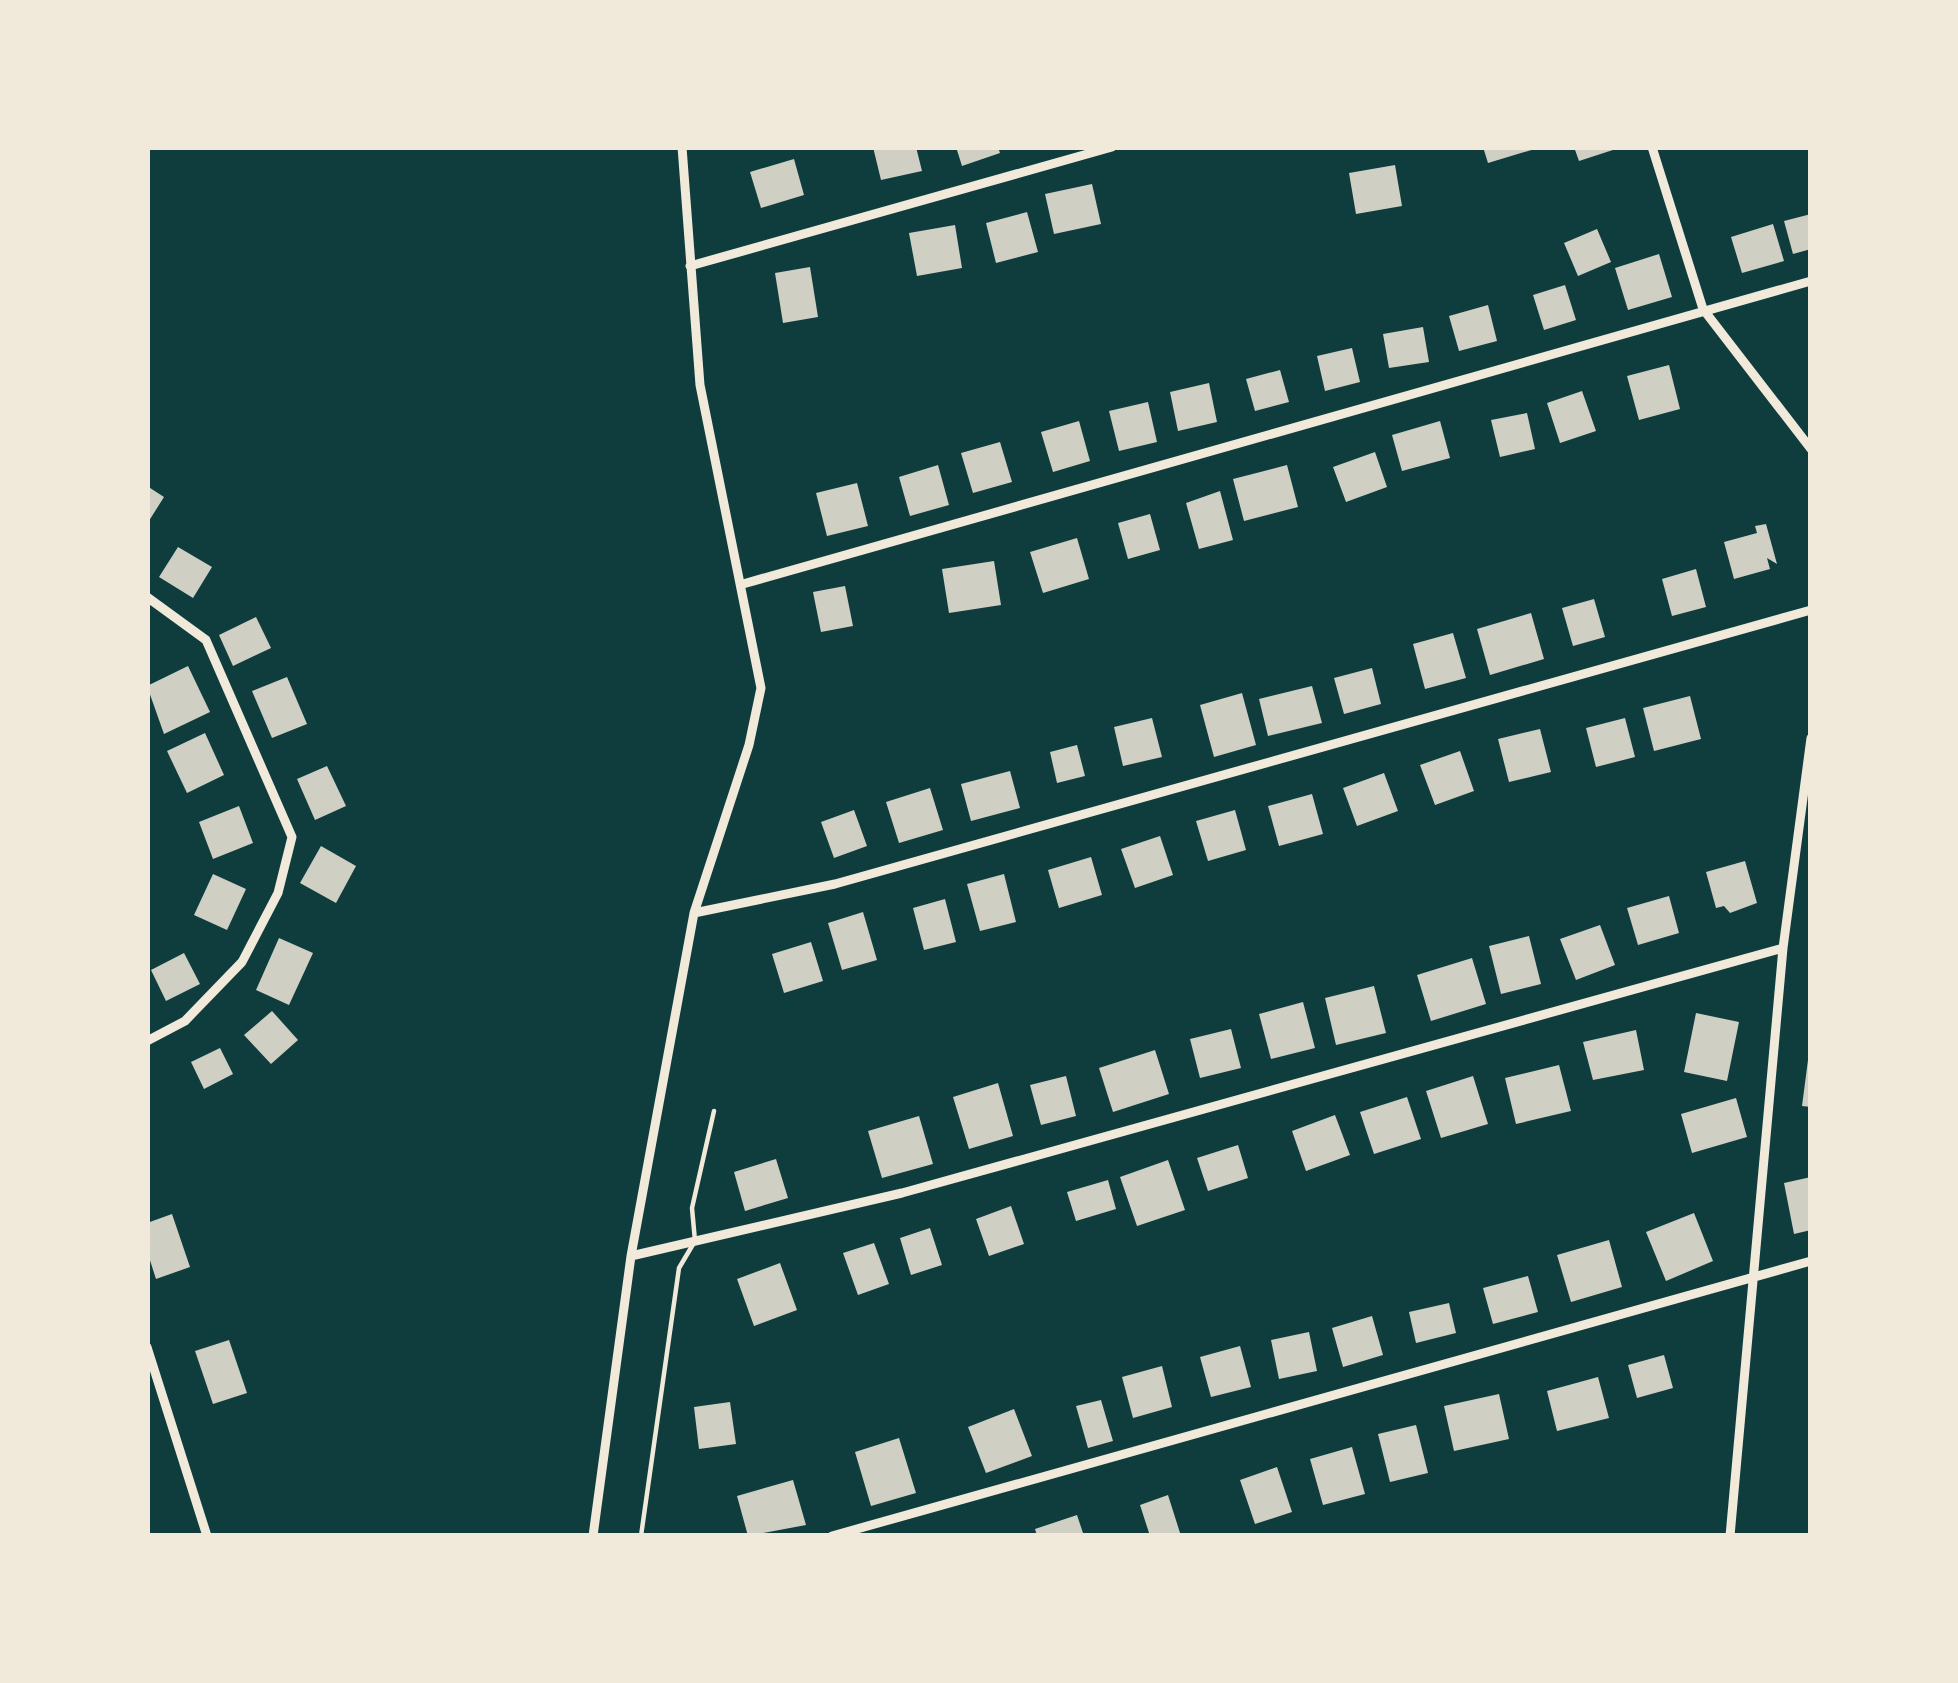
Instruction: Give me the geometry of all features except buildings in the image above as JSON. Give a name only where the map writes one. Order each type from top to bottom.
[{"type":"street","points":[[593,1536],[631,1256],[694,913],[749,745],[761,688],[700,385],[682,147]]},
{"type":"street","points":[[690,266],[1112,147]]},
{"type":"street","points":[[1652,147],[1703,309],[1811,449]]},
{"type":"street","points":[[743,584],[1811,281]]},
{"type":"street","points":[[147,597],[206,640],[292,837],[278,892],[242,962],[185,1021],[147,1041]]},
{"type":"street","points":[[694,913],[835,884],[1811,610]]},
{"type":"street","points":[[1730,1536],[1783,948],[1811,738]]},
{"type":"street","points":[[631,1256],[902,1193],[1783,948]]},
{"type":"street","points":[[832,1536],[1811,1261]]},
{"type":"street","points":[[147,1347],[207,1536]]},
{"type":"street","points":[[147,1391],[162,1385]]},
{"type":"lane","points":[[641,1536],[679,1268],[695,1241],[692,1208],[714,1111]]}]
